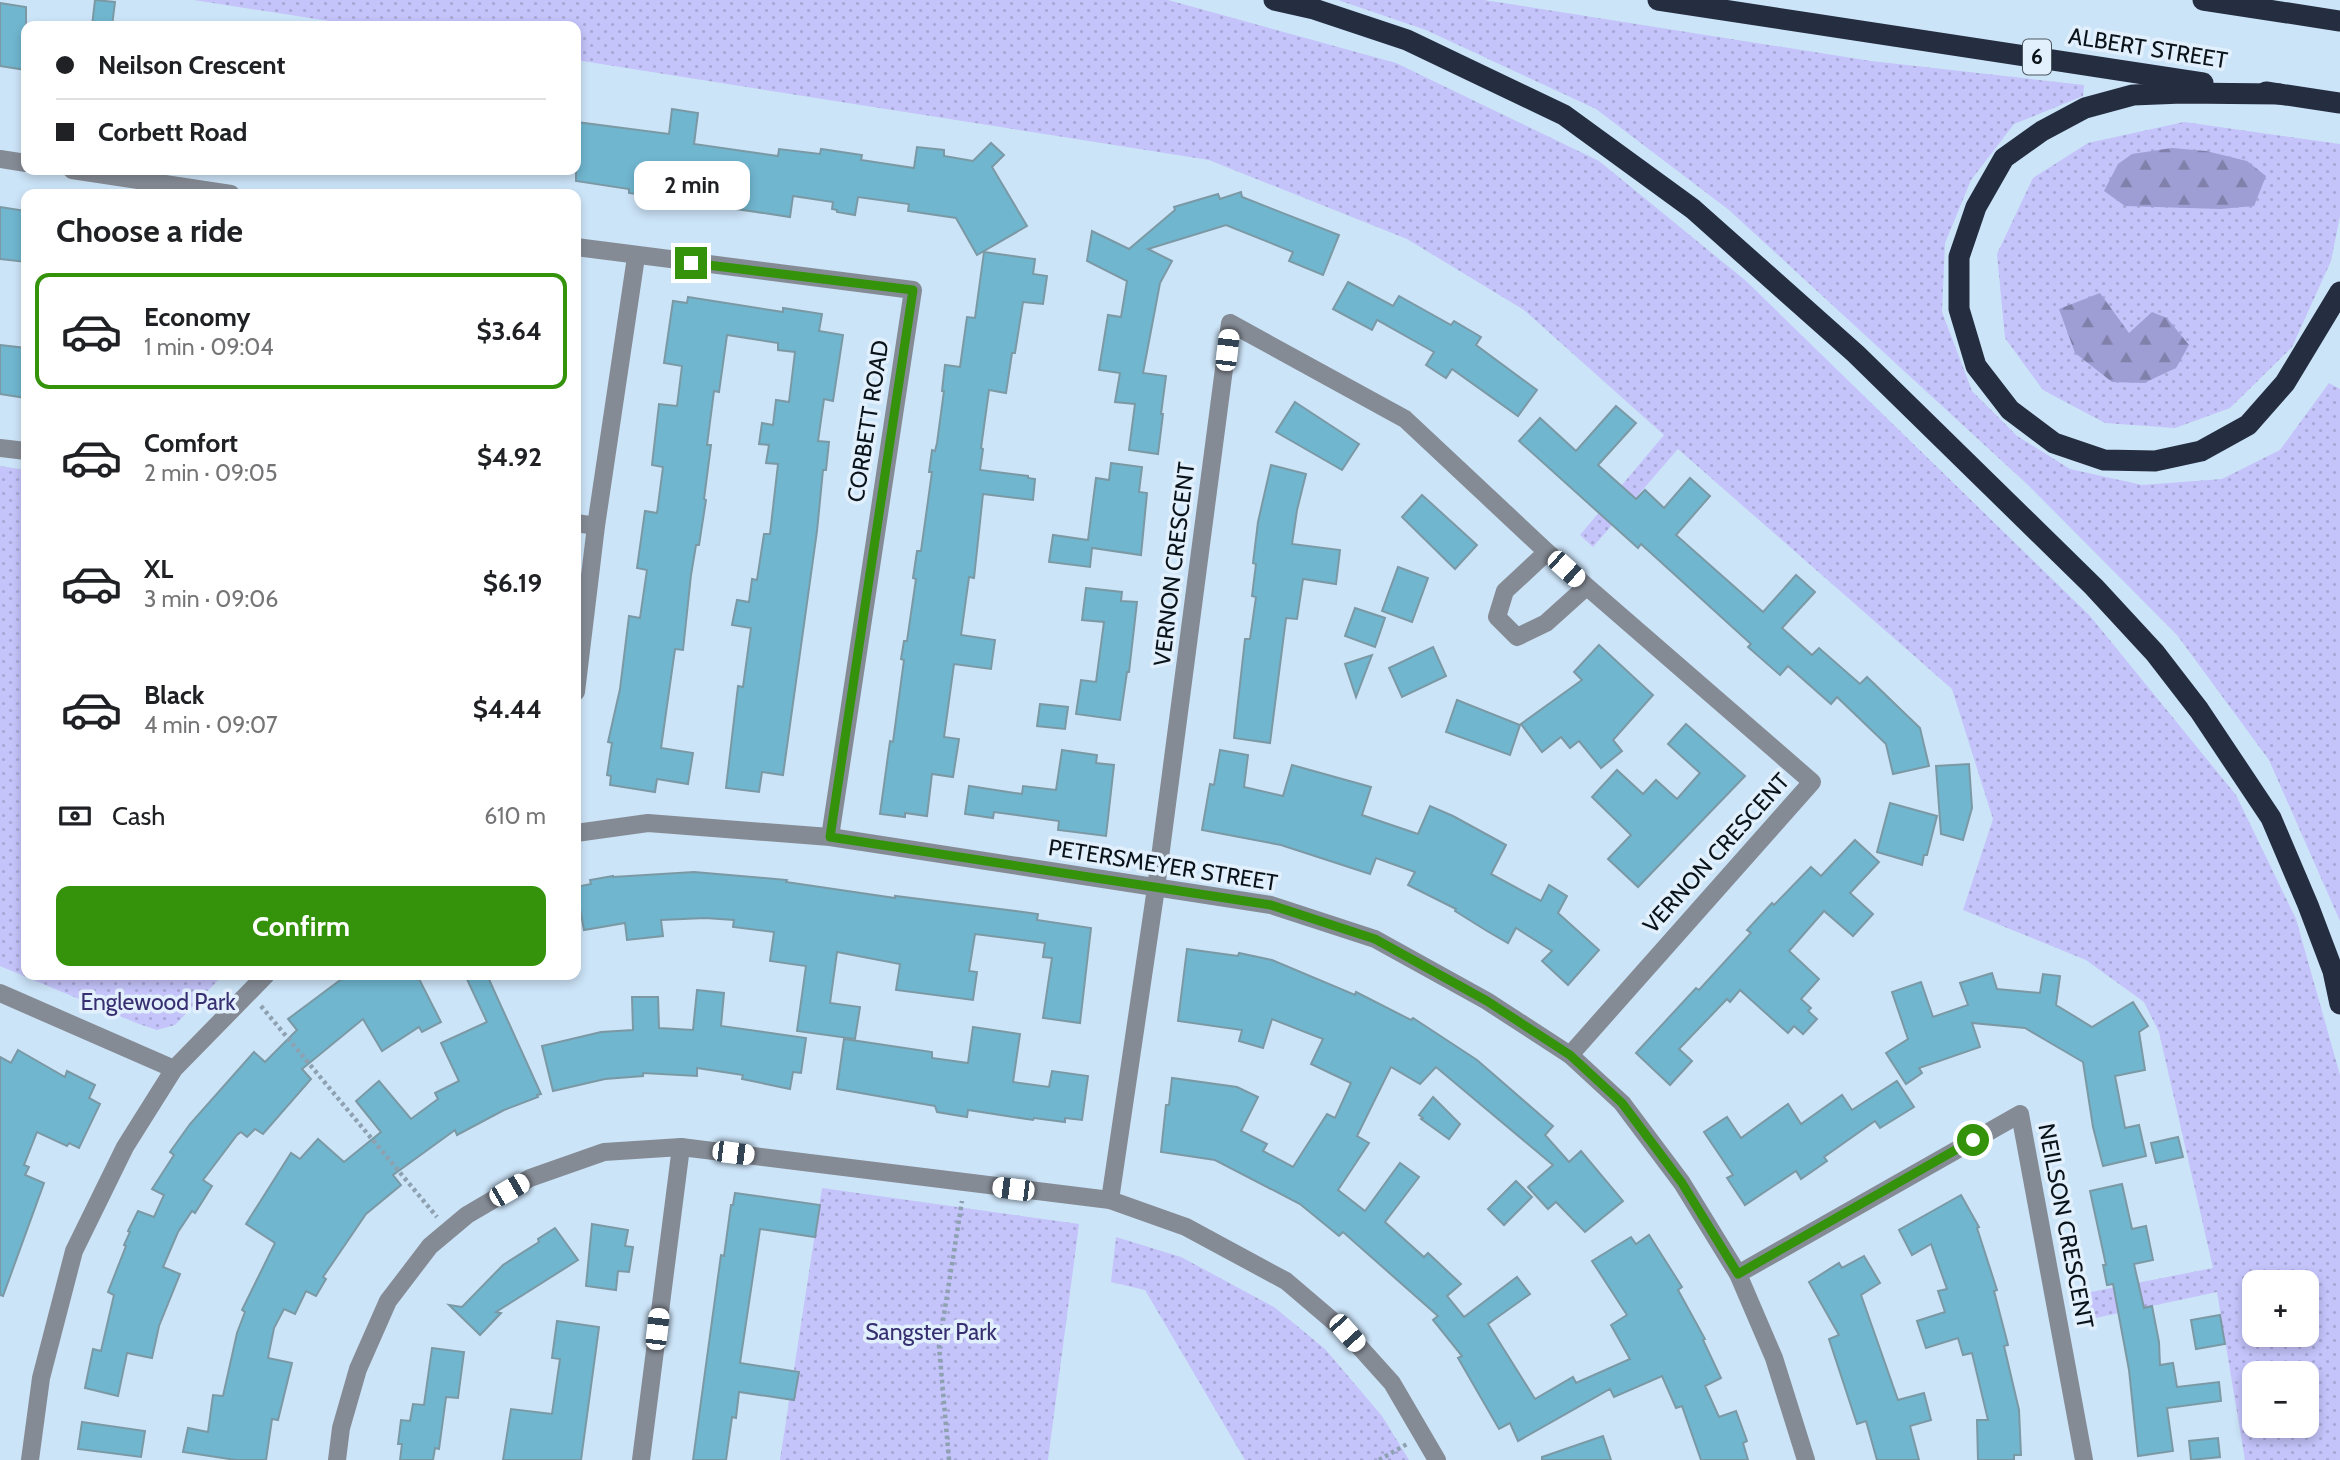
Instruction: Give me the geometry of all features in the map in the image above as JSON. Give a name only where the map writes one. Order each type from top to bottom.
[{"type":"highway","points":[[1274,0],[1314,9],[1408,40],[1564,115],[1693,209],[1856,354],[2094,587],[2155,653],[2199,709],[2271,818],[2333,971],[2340,1004]]},
{"type":"highway","name":"ALBERT STREET","points":[[1658,0],[2340,103]]},
{"type":"highway","points":[[2203,0],[2340,21]]},
{"type":"highway","points":[[2255,0],[2293,14]]},
{"type":"highway","points":[[2280,94],[2133,95],[2085,107],[2042,131],[2004,158],[1976,207],[1959,257],[1959,309],[1976,366],[2010,410],[2054,443],[2104,460],[2155,461],[2201,451],[2248,425],[2285,383],[2340,292]]},
{"type":"street","points":[[0,159],[21,162]]},
{"type":"street","points":[[105,175],[198,189]]},
{"type":"street","points":[[581,248],[636,257],[596,526],[581,650]]},
{"type":"street","name":"CORBETT ROAD","points":[[636,257],[913,290],[830,837]]},
{"type":"street","name":"VERNON CRESCENT","points":[[1110,1200],[1156,888],[1230,323],[1405,419],[1586,587],[1812,782],[1570,1055]]},
{"type":"street","points":[[0,448],[21,450]]},
{"type":"street","points":[[581,524],[596,526]]},
{"type":"street","points":[[1547,552],[1506,591],[1497,617],[1517,637],[1546,622],[1586,587]]},
{"type":"street","name":"PETERSMEYER STREET","points":[[581,833],[648,823],[830,837],[1271,905],[1375,939],[1487,1001],[1570,1055],[1622,1103],[1682,1183],[1738,1274],[1774,1357],[1806,1460]]},
{"type":"street","points":[[30,1460],[41,1378],[75,1251],[125,1147],[174,1069],[261,980]]},
{"type":"street","points":[[0,993],[174,1069]]},
{"type":"street","name":"NEILSON CRESCENT","points":[[1738,1274],[2020,1114],[2084,1460]]},
{"type":"street","points":[[640,1460],[681,1147]]},
{"type":"street","points":[[337,1460],[341,1427],[358,1369],[388,1301],[430,1246],[467,1215],[530,1178],[604,1152],[681,1147],[1110,1200],[1186,1227],[1286,1280],[1347,1333],[1391,1383],[1437,1460]]},
{"type":"path","points":[[250,992],[448,1230]]},
{"type":"path","points":[[949,1460],[939,1346],[964,1184]]},
{"type":"path","points":[[1379,1460],[1423,1435]]},
{"type":"green space","points":[[194,0],[1168,0],[1396,63],[1599,161],[1746,281],[2090,616],[2236,795],[2296,919],[2340,1075],[2340,1460],[2245,1460],[2217,1292],[2086,1320],[2081,1294],[2213,1268],[2159,1032],[2144,1002],[2086,960],[1963,910],[1993,819],[1952,689],[1678,449],[1593,547],[1580,535],[1664,435],[1524,310],[1407,239],[1209,160],[581,61],[581,21],[329,21]]},
{"type":"green space","points":[[1338,0],[1484,0],[1871,61],[2084,85],[2083,96],[2014,124],[1971,180],[1945,243],[1942,312],[1972,391],[2017,436],[2070,469],[2142,485],[2222,479],[2280,450],[2329,383],[2340,389],[2340,921],[2269,760],[2177,635],[2028,485],[1729,210],[1596,109],[1426,30]]},
{"type":"green space","points":[[2184,122],[2340,144],[2340,216],[2331,261],[2292,347],[2230,408],[2175,428],[2105,423],[2043,390],[2005,338],[1997,254],[2033,178],[2088,143]]},
{"type":"green space","points":[[2172,148],[2206,151],[2247,161],[2266,176],[2254,206],[2220,209],[2125,206],[2104,191],[2118,164],[2132,154]]},
{"type":"green space","points":[[2100,293],[2129,333],[2152,312],[2167,318],[2189,345],[2176,368],[2144,383],[2112,382],[2075,353],[2059,309]]},
{"type":"green space","name":"Englewood Park","points":[[0,466],[21,469],[21,975],[0,966]]},
{"type":"green space","name":"Englewood Park","points":[[34,980],[218,980],[175,1025],[157,1030]]},
{"type":"green space","name":"Sangster Park","points":[[822,1188],[1079,1224],[1048,1460],[780,1460]]},
{"type":"green space","points":[[1116,1237],[1181,1257],[1274,1307],[1325,1349],[1382,1416],[1409,1460],[1245,1460],[1145,1290],[1111,1282]]},
{"type":"building","points":[[95,0],[115,2],[113,21],[93,21]]},
{"type":"building","points":[[0,3],[26,7],[26,21],[21,21],[21,69],[0,66]]},
{"type":"building","points":[[672,109],[698,113],[694,144],[778,156],[779,149],[820,154],[821,149],[862,155],[861,160],[914,168],[917,147],[944,150],[944,156],[973,161],[991,143],[1004,155],[992,167],[1027,226],[977,255],[956,218],[908,211],[909,204],[858,197],[855,215],[837,212],[832,209],[833,202],[793,196],[790,217],[629,193],[629,189],[576,181],[576,175],[581,175],[581,123],[669,134]]},
{"type":"building","points":[[1241,192],[1242,197],[1339,235],[1323,275],[1289,261],[1293,252],[1226,225],[1148,249],[1172,261],[1160,283],[1143,373],[1166,376],[1163,414],[1158,454],[1129,450],[1135,404],[1115,402],[1120,373],[1099,370],[1108,315],[1121,317],[1127,281],[1087,261],[1092,231],[1129,249],[1175,210],[1174,207],[1218,194],[1220,199]]},
{"type":"building","points":[[0,207],[21,210],[21,261],[0,259]]},
{"type":"building","points":[[984,252],[1035,259],[1033,274],[1047,276],[1043,304],[1023,302],[1006,393],[989,390],[981,448],[980,470],[1035,479],[1033,500],[983,494],[974,578],[969,577],[961,635],[995,640],[991,669],[954,664],[944,737],[959,739],[953,777],[932,774],[927,816],[880,814],[890,741],[893,742],[904,660],[901,659],[904,641],[907,641],[916,579],[913,578],[917,551],[921,551],[932,472],[929,472],[932,450],[935,451],[937,443],[945,365],[960,367],[967,317],[975,318]]},
{"type":"building","points":[[1348,282],[1393,306],[1399,296],[1451,325],[1454,321],[1481,337],[1476,345],[1537,390],[1518,416],[1452,369],[1446,378],[1426,365],[1434,352],[1377,320],[1372,330],[1333,309]]},
{"type":"building","points":[[688,297],[783,312],[783,308],[822,314],[819,331],[843,335],[833,401],[824,399],[818,441],[829,442],[826,470],[823,470],[783,775],[762,772],[759,792],[726,788],[738,686],[743,687],[751,628],[732,625],[737,600],[749,602],[752,579],[757,580],[764,534],[770,534],[778,464],[766,463],[769,445],[759,444],[762,423],[773,425],[776,400],[789,402],[795,352],[778,350],[778,343],[727,335],[719,392],[714,391],[707,445],[711,445],[706,500],[691,575],[683,650],[675,649],[661,748],[693,753],[688,784],[657,779],[655,792],[610,785],[611,776],[607,775],[612,743],[608,742],[620,689],[629,616],[640,618],[647,570],[637,568],[645,511],[657,513],[663,467],[652,465],[659,404],[677,406],[682,366],[664,363],[673,301],[687,303]]},
{"type":"building","points":[[0,345],[21,347],[21,397],[0,394]]},
{"type":"building","points":[[1295,402],[1359,444],[1342,470],[1276,432]]},
{"type":"building","points":[[1616,406],[1636,423],[1598,465],[1636,499],[1645,490],[1664,508],[1690,478],[1710,496],[1676,535],[1763,612],[1796,575],[1815,592],[1782,628],[1812,655],[1819,648],[1860,684],[1867,677],[1920,728],[1929,766],[1893,774],[1886,744],[1837,697],[1831,704],[1788,666],[1780,675],[1748,647],[1751,644],[1641,544],[1638,548],[1519,441],[1540,418],[1576,451]]},
{"type":"building","points":[[1111,463],[1142,467],[1139,492],[1147,493],[1141,555],[1092,548],[1090,567],[1049,562],[1053,535],[1088,540],[1096,478],[1109,480]]},
{"type":"building","points":[[1271,465],[1306,474],[1292,544],[1340,550],[1336,584],[1303,579],[1297,619],[1286,618],[1270,743],[1234,738],[1245,639],[1250,639],[1256,597],[1252,596],[1258,522]]},
{"type":"building","points":[[1422,495],[1477,545],[1455,569],[1402,517]]},
{"type":"building","points":[[1398,567],[1428,578],[1412,622],[1382,611]]},
{"type":"building","points":[[1086,588],[1122,592],[1121,601],[1137,602],[1120,720],[1076,714],[1081,680],[1096,682],[1104,622],[1082,620]]},
{"type":"building","points":[[1355,608],[1385,618],[1375,647],[1345,636]]},
{"type":"building","points":[[1599,645],[1653,695],[1613,740],[1622,751],[1601,768],[1579,741],[1570,748],[1561,737],[1542,752],[1521,724],[1582,680],[1574,672]]},
{"type":"building","points":[[1433,647],[1446,676],[1402,697],[1389,668]]},
{"type":"building","points":[[1372,655],[1356,697],[1345,664]]},
{"type":"building","points":[[1457,700],[1520,725],[1510,755],[1446,732]]},
{"type":"building","points":[[1040,704],[1068,707],[1065,729],[1037,726]]},
{"type":"building","points":[[1686,724],[1745,776],[1638,887],[1608,859],[1631,835],[1592,797],[1617,770],[1643,794],[1656,780],[1677,799],[1700,773],[1668,744]]},
{"type":"building","points":[[1062,750],[1097,755],[1096,763],[1114,765],[1106,836],[1058,830],[1059,821],[994,812],[993,818],[965,814],[969,786],[1022,794],[1023,786],[1056,790]]},
{"type":"building","points":[[1220,750],[1248,755],[1244,787],[1283,796],[1292,765],[1371,787],[1362,815],[1418,834],[1430,806],[1453,816],[1506,845],[1491,874],[1541,901],[1549,885],[1567,896],[1558,913],[1599,950],[1568,985],[1542,961],[1552,951],[1516,928],[1508,943],[1487,931],[1455,911],[1456,909],[1408,885],[1415,872],[1376,858],[1370,874],[1281,845],[1202,830],[1210,784],[1214,785]]},
{"type":"building","points":[[1969,764],[1972,808],[1963,840],[1941,834],[1936,766]]},
{"type":"building","points":[[1890,803],[1937,816],[1922,865],[1877,852]]},
{"type":"building","points":[[1855,840],[1879,862],[1850,893],[1873,914],[1853,936],[1824,911],[1789,951],[1819,979],[1801,999],[1811,1008],[1808,1011],[1817,1019],[1803,1034],[1794,1026],[1788,1033],[1740,990],[1730,1002],[1727,999],[1679,1049],[1692,1061],[1670,1085],[1636,1053],[1751,933],[1747,930],[1772,903],[1774,905],[1811,867],[1821,876]]},
{"type":"building","points":[[694,872],[787,880],[786,882],[895,898],[1038,914],[1037,920],[1091,928],[1080,1023],[1043,1018],[1052,958],[1043,957],[1045,943],[975,934],[969,971],[977,972],[973,1000],[896,990],[900,964],[837,952],[830,1003],[860,1007],[855,1039],[797,1031],[806,966],[770,961],[774,932],[733,927],[734,920],[705,918],[661,920],[663,936],[627,940],[625,923],[584,930],[581,886],[591,884],[590,880]]},
{"type":"building","points":[[1187,949],[1238,956],[1239,953],[1272,960],[1355,995],[1356,992],[1411,1020],[1413,1018],[1477,1060],[1553,1126],[1545,1135],[1569,1162],[1581,1151],[1623,1201],[1585,1232],[1556,1202],[1548,1209],[1528,1187],[1553,1165],[1436,1067],[1420,1084],[1391,1067],[1357,1136],[1369,1143],[1338,1190],[1365,1211],[1400,1163],[1419,1177],[1385,1222],[1424,1257],[1428,1253],[1461,1284],[1447,1296],[1464,1317],[1517,1277],[1530,1294],[1488,1324],[1535,1399],[1573,1377],[1576,1383],[1630,1359],[1611,1325],[1627,1315],[1592,1261],[1631,1237],[1636,1244],[1649,1235],[1682,1287],[1678,1290],[1705,1339],[1703,1340],[1721,1378],[1705,1386],[1719,1417],[1736,1411],[1747,1441],[1743,1443],[1748,1460],[1701,1460],[1682,1406],[1676,1408],[1662,1376],[1614,1397],[1610,1389],[1518,1441],[1510,1423],[1499,1429],[1458,1358],[1462,1356],[1433,1320],[1438,1316],[1343,1232],[1339,1236],[1300,1204],[1215,1160],[1161,1152],[1172,1078],[1237,1087],[1258,1097],[1241,1131],[1267,1144],[1263,1151],[1293,1167],[1327,1114],[1335,1118],[1351,1083],[1311,1064],[1323,1039],[1272,1019],[1263,1048],[1239,1041],[1242,1030],[1178,1021]]},
{"type":"building","points":[[1992,973],[1997,989],[2040,993],[2043,974],[2060,976],[2056,1005],[2092,1027],[2133,1002],[2148,1026],[2139,1032],[2145,1070],[2115,1076],[2125,1128],[2139,1125],[2146,1156],[2103,1166],[2093,1127],[2083,1062],[2025,1028],[1972,1023],[1980,1047],[1919,1068],[1922,1073],[1906,1084],[1886,1053],[1908,1039],[1892,992],[1921,982],[1933,1017],[1968,1005],[1960,983]]},
{"type":"building","points":[[340,980],[420,980],[441,1022],[422,1032],[419,1027],[382,1051],[363,1019],[302,1069],[311,1079],[263,1134],[255,1129],[247,1137],[241,1132],[237,1135],[203,1180],[212,1186],[195,1213],[192,1211],[178,1232],[163,1267],[180,1274],[159,1326],[152,1358],[127,1353],[118,1396],[85,1388],[93,1349],[101,1351],[114,1295],[108,1292],[126,1246],[124,1245],[130,1232],[128,1231],[138,1211],[154,1217],[164,1195],[152,1189],[174,1155],[170,1152],[190,1124],[254,1052],[265,1062],[297,1030],[288,1019]]},
{"type":"building","points":[[467,980],[489,980],[541,1094],[457,1135],[455,1130],[393,1175],[401,1185],[366,1214],[323,1277],[326,1279],[316,1296],[306,1291],[295,1314],[284,1309],[274,1328],[268,1358],[292,1363],[278,1420],[272,1419],[266,1460],[236,1460],[183,1452],[188,1428],[208,1432],[213,1395],[223,1396],[237,1333],[245,1312],[242,1310],[275,1243],[246,1224],[291,1153],[300,1159],[318,1139],[344,1162],[381,1132],[356,1101],[379,1081],[411,1119],[438,1099],[435,1093],[459,1081],[441,1043],[487,1022]]},
{"type":"building","points":[[697,990],[724,993],[721,1026],[806,1038],[801,1073],[793,1072],[790,1089],[742,1079],[743,1075],[697,1068],[697,1076],[643,1073],[643,1076],[605,1079],[553,1091],[542,1046],[601,1032],[633,1030],[632,997],[658,997],[659,1028],[693,1030]]},
{"type":"building","points":[[973,1027],[1020,1034],[1013,1082],[1049,1087],[1052,1071],[1088,1076],[1082,1120],[1033,1120],[968,1110],[967,1117],[937,1112],[935,1106],[837,1089],[844,1039],[932,1052],[932,1058],[968,1063]]},
{"type":"building","points":[[18,1050],[65,1077],[67,1071],[95,1085],[89,1098],[100,1104],[79,1148],[69,1143],[67,1146],[37,1132],[24,1165],[29,1167],[25,1175],[44,1183],[3,1296],[0,1295],[0,1057],[11,1063]]},
{"type":"building","points":[[1897,1081],[1914,1107],[1880,1128],[1875,1121],[1824,1157],[1827,1161],[1801,1179],[1796,1171],[1745,1205],[1727,1178],[1733,1175],[1704,1132],[1727,1117],[1741,1138],[1788,1104],[1801,1124],[1842,1095],[1852,1110]]},
{"type":"building","points":[[1433,1097],[1460,1124],[1449,1139],[1419,1115]]},
{"type":"building","points":[[2178,1137],[2183,1157],[2156,1163],[2151,1143]]},
{"type":"building","points":[[1516,1181],[1532,1197],[1504,1225],[1488,1209]]},
{"type":"building","points":[[2122,1184],[2132,1229],[2146,1226],[2153,1260],[2134,1264],[2144,1308],[2152,1306],[2160,1365],[2173,1363],[2177,1387],[2219,1382],[2221,1401],[2167,1408],[2173,1451],[2138,1456],[2129,1370],[2113,1284],[2107,1285],[2103,1265],[2106,1265],[2090,1191]]},
{"type":"building","points":[[735,1193],[820,1205],[815,1237],[760,1229],[740,1363],[799,1372],[794,1400],[739,1392],[736,1418],[732,1417],[726,1460],[693,1460],[721,1255],[724,1256]]},
{"type":"building","points":[[1961,1195],[1979,1227],[1977,1228],[1997,1290],[1994,1291],[2008,1345],[2004,1346],[2019,1410],[2021,1455],[2014,1455],[2014,1460],[1978,1460],[1977,1420],[1988,1420],[1972,1353],[1963,1355],[1958,1338],[1926,1348],[1917,1321],[1945,1312],[1938,1291],[1947,1289],[1931,1244],[1912,1255],[1899,1230]]},
{"type":"building","points":[[592,1224],[628,1230],[625,1246],[633,1247],[629,1272],[618,1271],[616,1290],[586,1286]]},
{"type":"building","points":[[555,1228],[578,1260],[496,1312],[501,1313],[480,1335],[449,1305],[462,1307],[503,1265],[539,1242],[538,1239]]},
{"type":"building","points":[[1864,1256],[1880,1283],[1861,1295],[1898,1400],[1924,1393],[1931,1420],[1910,1426],[1919,1460],[1877,1460],[1866,1421],[1857,1424],[1829,1339],[1839,1335],[1809,1282],[1839,1263],[1842,1268]]},
{"type":"building","points":[[2220,1315],[2225,1344],[2196,1349],[2191,1320]]},
{"type":"building","points":[[557,1321],[599,1327],[581,1460],[503,1460],[511,1409],[552,1414],[560,1359],[552,1358]]},
{"type":"building","points":[[432,1348],[464,1352],[458,1398],[446,1397],[439,1449],[435,1448],[433,1460],[400,1460],[402,1444],[398,1444],[401,1420],[410,1421],[413,1404],[424,1405]]},
{"type":"building","points":[[82,1422],[145,1431],[141,1457],[78,1449]]},
{"type":"building","points":[[1603,1436],[1611,1460],[1542,1460],[1542,1457]]},
{"type":"building","points":[[2218,1438],[2220,1457],[2191,1460],[2189,1441]]},
{"type":"route","points":[[691,263],[913,290],[830,837],[1271,905],[1375,939],[1487,1001],[1570,1055],[1622,1103],[1682,1183],[1738,1274],[1973,1140]]}]
